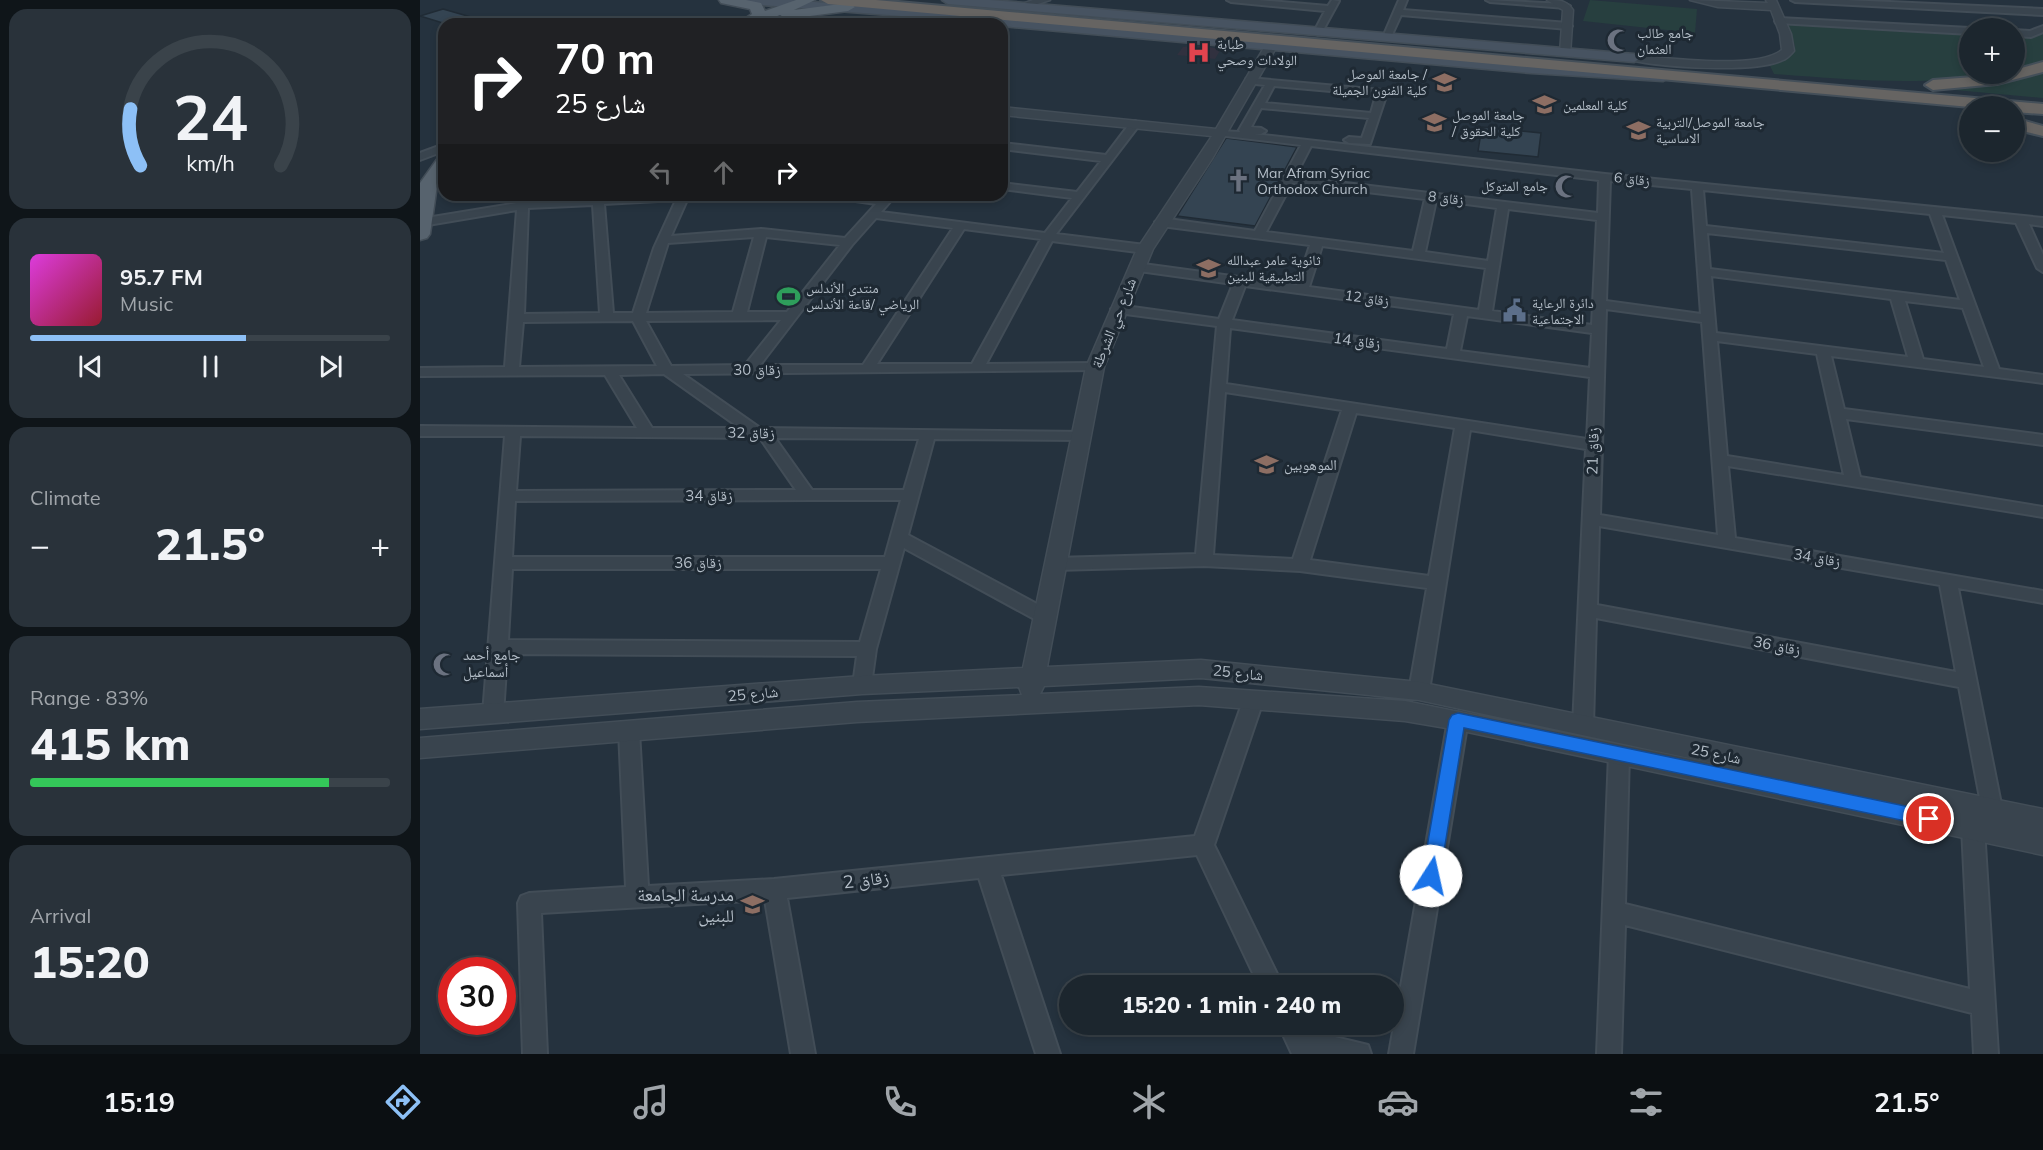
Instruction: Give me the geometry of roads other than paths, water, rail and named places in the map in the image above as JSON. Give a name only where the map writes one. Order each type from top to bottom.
[{"type":"highway","points":[[898,0],[1635,62],[1801,83],[2043,109]]},
{"type":"highway","points":[[814,2],[1004,18]]},
{"type":"highway","points":[[1008,18],[1703,78],[2043,101]]},
{"type":"highway","points":[[1801,83],[1957,84],[1997,79],[2043,67]]},
{"type":"highway","points":[[1801,83],[1959,110]]},
{"type":"highway","points":[[2025,126],[2043,131]]},
{"type":"main road","points":[[726,0],[756,6],[759,14],[756,18]]},
{"type":"main road","points":[[751,0],[814,2]]},
{"type":"main road","points":[[948,0],[1566,52],[1635,62]]},
{"type":"main road","points":[[768,18],[814,2]]},
{"type":"main road","points":[[781,17],[814,2]]},
{"type":"main road","points":[[776,18],[852,5],[948,18]]},
{"type":"main road","points":[[1008,25],[1626,76],[1703,78]]},
{"type":"main road","points":[[420,171],[438,154]]},
{"type":"main road","points":[[421,228],[428,186],[438,171]]},
{"type":"street","points":[[1022,6],[1045,0]]},
{"type":"street","points":[[1231,0],[1330,9]]},
{"type":"street","points":[[1318,32],[1335,0]]},
{"type":"street","points":[[1387,38],[1402,0]]},
{"type":"street","points":[[1490,0],[1566,6]]},
{"type":"street","points":[[1552,0],[1566,6],[1569,11],[1566,52]]},
{"type":"street","points":[[1635,62],[1743,64],[1775,61],[1786,55],[1789,45],[1788,38],[1773,3],[1695,0]]},
{"type":"street","points":[[1795,0],[1884,2],[1918,10],[2043,12]]},
{"type":"street","points":[[2004,0],[2016,11]]},
{"type":"street","points":[[1398,12],[1568,26]]},
{"type":"street","points":[[781,17],[791,18]]},
{"type":"street","points":[[1779,21],[1930,25],[1959,29]]},
{"type":"street","points":[[2025,34],[2031,34],[2043,29]]},
{"type":"street","name":"شارع حي الشرطة","points":[[1029,703],[1031,676],[1095,367],[1144,249],[1221,133],[1271,46]]},
{"type":"street","points":[[1249,81],[1382,93],[1366,142],[1244,130],[1271,83]]},
{"type":"street","points":[[1258,105],[1374,116]]},
{"type":"street","points":[[1008,112],[1221,133]]},
{"type":"street","points":[[976,368],[1048,237],[1135,124]]},
{"type":"street","name":"زقاق 6","points":[[1221,133],[1605,177],[2043,222]]},
{"type":"street","points":[[1258,235],[1308,143]]},
{"type":"street","points":[[1008,147],[1107,158]]},
{"type":"street","points":[[420,157],[438,150]]},
{"type":"street","name":"زقاق 21","points":[[1583,726],[1595,373],[1599,330],[1605,177]]},
{"type":"street","name":"زقاق 8","points":[[1288,179],[1603,217]]},
{"type":"street","points":[[1697,186],[1727,543]]},
{"type":"street","points":[[1008,187],[1079,196]]},
{"type":"street","points":[[1418,255],[1431,196]]},
{"type":"street","points":[[421,228],[519,201]]},
{"type":"street","points":[[512,370],[523,201]]},
{"type":"street","points":[[598,201],[607,318]]},
{"type":"street","points":[[682,201],[665,240],[638,318],[666,369],[759,433],[808,496]]},
{"type":"street","points":[[748,370],[848,242],[884,201]]},
{"type":"street","points":[[1485,314],[1503,205]]},
{"type":"street","points":[[1935,211],[1993,373]]},
{"type":"street","points":[[872,214],[1144,249]]},
{"type":"street","points":[[2021,220],[2042,263]]},
{"type":"street","points":[[1161,222],[1493,265]]},
{"type":"street","points":[[867,369],[961,225]]},
{"type":"street","points":[[1702,229],[1950,257]]},
{"type":"street","points":[[665,240],[761,233],[848,242]]},
{"type":"street","points":[[739,316],[761,233]]},
{"type":"street","points":[[1302,290],[1317,243]]},
{"type":"street","name":"زقاق 12","points":[[1136,267],[1599,330]]},
{"type":"street","points":[[1706,272],[1970,305]]},
{"type":"street","points":[[1204,560],[1224,323],[1241,281]]},
{"type":"street","points":[[1897,296],[1917,363]]},
{"type":"street","points":[[1600,304],[1708,318]]},
{"type":"street","name":"زقاق 14","points":[[1118,309],[1595,373]]},
{"type":"street","points":[[1453,354],[1461,311]]},
{"type":"street","points":[[517,318],[792,316]]},
{"type":"street","points":[[1710,336],[2043,380]]},
{"type":"street","points":[[1823,351],[1853,481]]},
{"type":"street","name":"زقاق 30","points":[[420,372],[1095,367]]},
{"type":"street","points":[[610,371],[647,432]]},
{"type":"street","points":[[1219,387],[1594,445]]},
{"type":"street","points":[[1300,565],[1350,407]]},
{"type":"street","points":[[1837,413],[2043,441]]},
{"type":"street","points":[[1419,691],[1463,425]]},
{"type":"street","name":"زقاق 32","points":[[420,430],[1081,435]]},
{"type":"street","points":[[493,714],[500,647],[507,496],[513,432]]},
{"type":"street","points":[[862,685],[867,649],[928,434]]},
{"type":"street","points":[[1720,460],[2043,512]]},
{"type":"street","name":"زقاق 34","points":[[507,496],[910,495]]},
{"type":"street","name":"زقاق 34","points":[[1591,519],[2043,597]]},
{"type":"street","points":[[898,537],[1044,616]]},
{"type":"street","points":[[1055,564],[1204,560],[1300,565],[1437,583]]},
{"type":"street","name":"زقاق 36","points":[[504,563],[891,563]]},
{"type":"street","points":[[1948,581],[1992,809]]},
{"type":"street","name":"زقاق 36","points":[[1587,610],[1967,681]]},
{"type":"street","points":[[500,647],[867,649]]},
{"type":"street","name":"شارع 25","points":[[420,719],[862,685],[1201,669],[1419,691],[1992,809],[2042,831]]},
{"type":"street","name":"شارع 25","points":[[420,748],[857,712],[1200,696],[1406,711],[1973,828],[2042,831]]},
{"type":"street","points":[[1253,701],[1203,845],[1266,975]]},
{"type":"street","points":[[1401,1054],[1458,720]]},
{"type":"street","points":[[629,731],[638,897]]},
{"type":"street","points":[[1609,1054],[1616,786],[1619,754]]},
{"type":"street","points":[[1973,828],[1986,1054]]},
{"type":"street","name":"زقاق 2","points":[[535,1054],[529,903],[774,889],[1203,845]]},
{"type":"street","points":[[987,867],[1048,1054]]},
{"type":"street","points":[[774,889],[803,1054]]},
{"type":"street","points":[[1614,912],[1983,1004]]},
{"type":"street","points":[[1297,1040],[1359,1054]]},
{"type":"place","name":"جامع طالب العثمان","points":[[1619,41]]},
{"type":"place","name":"طبابة الولادات وصحي","points":[[1199,52]]},
{"type":"place","name":"جامعة الموصل / كلية الفنون الجميلة","points":[[1445,82]]},
{"type":"place","name":"كلية المعلمين","points":[[1545,105]]},
{"type":"place","name":"جامعة الموصل / كلية الحقوق","points":[[1434,123]]},
{"type":"place","name":"جامعة الموصل/التربية الاساسية","points":[[1638,130]]},
{"type":"place","name":"Mar Afram Syriac Orthodox Church","points":[[1239,181]]},
{"type":"place","name":"جامع المتوكل","points":[[1566,186]]},
{"type":"place","name":"ثانوية عامر عبدالله التطبيقية للبنين","points":[[1209,268]]},
{"type":"place","name":"منتدى الأندلس الرياضي /قاعة الأندلس","points":[[788,296]]},
{"type":"place","name":"دائرة الرعاية الاجتماعية","points":[[1514,311]]},
{"type":"place","name":"الموهوبين","points":[[1266,465]]},
{"type":"place","name":"جامع أحمد أسماعيل","points":[[445,664]]},
{"type":"place","name":"مدرسة الجامعة للبنين","points":[[752,905]]}]
